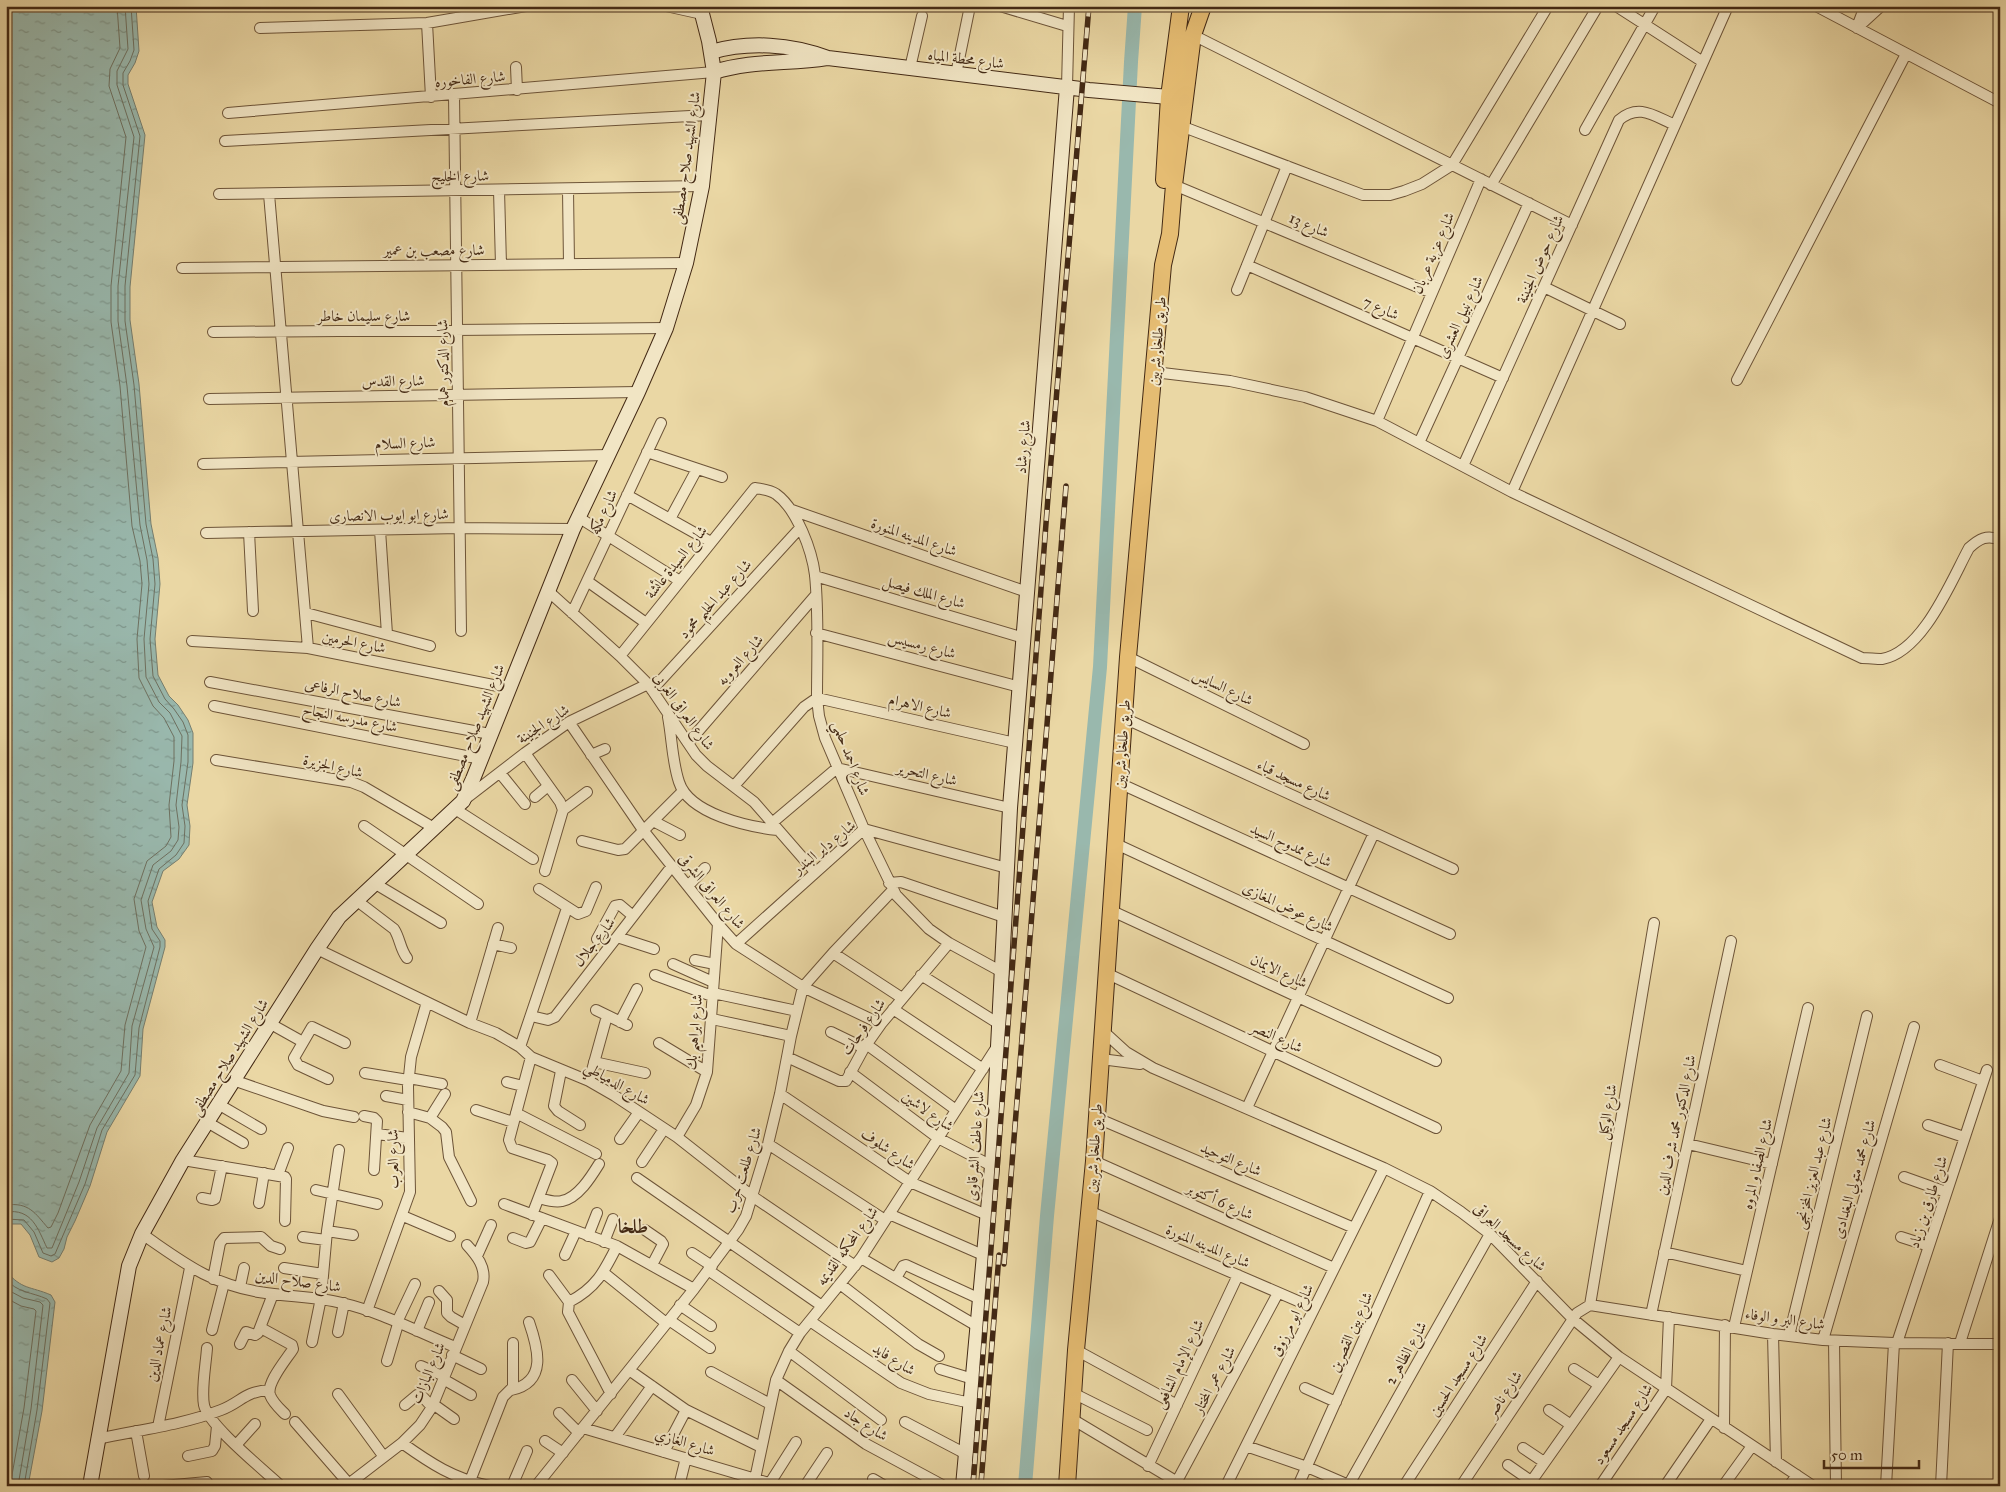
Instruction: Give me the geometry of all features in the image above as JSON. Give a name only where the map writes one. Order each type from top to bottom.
[{"type":"main road","points":[[1163,265],[1161,230],[1169,97],[1181,6]]},
{"type":"main road","name":"طريق طلخا, شربين","points":[[1068,1486],[1076,1350],[1094,1161],[1128,657],[1163,265],[1170,234],[1192,35],[1203,6]]},
{"type":"main road","name":"شارع الشهيد صلاح مصطفى","points":[[90,1486],[129,1266],[142,1234],[183,1160],[269,1023],[340,917],[459,805],[481,760],[575,523],[638,392],[666,328],[686,263],[702,186],[714,72],[701,10]]},
{"type":"main road","points":[[711,52],[727,47],[773,46],[806,50],[828,58]]},
{"type":"main road","name":"شارع محطة المياه","points":[[828,58],[1100,91],[1169,97]]},
{"type":"main road","points":[[714,72],[750,64],[801,62],[828,58]]},
{"type":"main road","name":"شارع رشاد","points":[[1010,808],[1067,87]]},
{"type":"main road","name":"شارع عاطف الشرقاوى","points":[[963,1486],[992,1166],[1010,808]]},
{"type":"street","points":[[260,28],[427,23],[526,6]]},
{"type":"street","points":[[666,6],[701,10]]},
{"type":"street","points":[[956,74],[970,6]]},
{"type":"street","points":[[1000,6],[1068,26]]},
{"type":"street","points":[[1067,87],[1069,6]]},
{"type":"street","points":[[1181,126],[1363,195],[1390,195],[1422,184],[1452,165],[1548,6]]},
{"type":"street","points":[[1491,184],[1598,6]]},
{"type":"street","points":[[1616,6],[1703,62]]},
{"type":"street","points":[[1585,130],[1655,6]]},
{"type":"street","points":[[1512,492],[1728,6]]},
{"type":"street","points":[[1857,28],[1865,6]]},
{"type":"street","points":[[1857,28],[1881,6]]},
{"type":"street","points":[[1819,7],[2000,103]]},
{"type":"street","points":[[910,68],[922,16]]},
{"type":"street","points":[[427,23],[431,97]]},
{"type":"street","points":[[1192,35],[1572,225]]},
{"type":"street","points":[[1737,380],[1906,54]]},
{"type":"street","points":[[516,67],[517,90]]},
{"type":"street","name":"شارع الفاخوره","points":[[228,113],[714,72]]},
{"type":"street","name":"شارع الدكتور همام","points":[[454,95],[461,631]]},
{"type":"street","name":"شارع حوض الجنينة","points":[[1463,466],[1619,120],[1634,111],[1643,111],[1675,125]]},
{"type":"street","points":[[225,141],[709,115]]},
{"type":"street","points":[[1237,290],[1287,166]]},
{"type":"street","name":"شارع عزبة عربان","points":[[1377,421],[1481,179]]},
{"type":"street","name":"شارع 13","points":[[1174,185],[1432,293]]},
{"type":"street","name":"شارع الخليج","points":[[219,194],[568,190],[702,186]]},
{"type":"street","points":[[500,190],[501,265]]},
{"type":"street","points":[[568,190],[569,264]]},
{"type":"street","points":[[270,194],[308,648]]},
{"type":"street","name":"شارع نبيل العشرى","points":[[1419,443],[1529,203]]},
{"type":"street","name":"شارع مصعب بن عمير","points":[[182,268],[686,263]]},
{"type":"street","name":"شارع 7","points":[[1247,265],[1503,378]]},
{"type":"street","points":[[1544,286],[1620,324]]},
{"type":"street","name":"شارع سليمان خاطر","points":[[213,332],[666,328]]},
{"type":"street","points":[[1154,372],[1230,381],[1305,397],[1377,421],[1512,492],[1862,658],[1882,659],[1910,644],[1924,630],[1969,548],[1980,538],[1993,537],[2000,540]]},
{"type":"street","name":"شارع القدس","points":[[209,399],[638,392]]},
{"type":"street","name":"شارع مكه","points":[[572,613],[661,423]]},
{"type":"street","points":[[647,452],[722,477]]},
{"type":"street","name":"شارع السلام","points":[[203,464],[608,455]]},
{"type":"street","points":[[670,519],[697,469]]},
{"type":"street","name":"شارع احمد حلمي","points":[[755,488],[776,494],[792,510],[810,554],[815,576],[819,716],[825,738],[837,768],[891,887],[912,913],[949,943],[1002,972]]},
{"type":"street","name":"شارع السيدة عائشة","points":[[620,656],[755,488]]},
{"type":"street","points":[[627,495],[711,542]]},
{"type":"street","name":"شارع المدينه المنورة","points":[[792,510],[1028,592]]},
{"type":"street","points":[[575,523],[608,536],[680,581]]},
{"type":"street","name":"شارع ابو ايوب الانصارى","points":[[206,533],[460,528],[575,523]]},
{"type":"street","name":"شارع عبد الحليم محمود","points":[[650,687],[800,528]]},
{"type":"street","points":[[380,530],[387,634]]},
{"type":"street","points":[[248,532],[253,611]]},
{"type":"street","name":"شارع الملك فيصل","points":[[815,576],[1024,638]]},
{"type":"street","points":[[587,581],[646,622]]},
{"type":"street","name":"شارع العراقى الغربى","points":[[547,590],[620,656],[650,687],[696,755],[707,766],[754,802],[814,872]]},
{"type":"street","name":"شارع العروبه","points":[[688,743],[815,596]]},
{"type":"street","points":[[306,612],[430,646]]},
{"type":"street","name":"شارع رمسيس","points":[[816,633],[1020,687]]},
{"type":"street","name":"شارع الحرمين","points":[[192,642],[308,648],[508,688]]},
{"type":"street","name":"شارع السايس","points":[[1128,657],[1304,744]]},
{"type":"street","name":"شارع صلاح الرفاعى","points":[[210,682],[490,734]]},
{"type":"street","name":"شارع الجنينة","points":[[459,805],[525,753],[569,722],[650,687]]},
{"type":"street","points":[[734,786],[804,707],[817,698]]},
{"type":"street","name":"شارع الاهرام","points":[[817,698],[1015,744]]},
{"type":"street","name":"شارع مدرسه النجاح","points":[[214,706],[481,760]]},
{"type":"street","points":[[668,713],[679,781],[683,791],[697,805],[743,825],[775,827],[837,768]]},
{"type":"street","name":"شارع مسجد قباء","points":[[1124,718],[1453,869]]},
{"type":"street","name":"شارع العراقى الشرقى","points":[[569,722],[643,830],[736,944],[803,987],[881,1024]]},
{"type":"street","points":[[592,755],[605,748]]},
{"type":"street","points":[[525,753],[563,810]]},
{"type":"street","name":"شارع الجزيرة","points":[[216,760],[351,782],[364,787],[434,828]]},
{"type":"street","name":"شارع التحرير","points":[[837,768],[1010,808]]},
{"type":"street","points":[[500,773],[525,804]]},
{"type":"street","name":"شارع ممدوح السيد","points":[[1119,783],[1450,934]]},
{"type":"street","points":[[535,797],[548,786]]},
{"type":"street","points":[[582,841],[622,850],[683,791]]},
{"type":"street","points":[[545,871],[563,810],[587,792]]},
{"type":"street","points":[[459,805],[533,859]]},
{"type":"street","points":[[653,821],[680,835]]},
{"type":"street","points":[[364,826],[478,904]]},
{"type":"street","name":"شارع داير البندر","points":[[736,944],[864,829],[1007,868]]},
{"type":"street","points":[[1247,1108],[1374,833]]},
{"type":"street","name":"شارع عوض المغازى","points":[[1114,843],[1448,998]]},
{"type":"street","name":"شارع جلال","points":[[531,1016],[548,1020],[555,1017],[672,866]]},
{"type":"street","points":[[688,886],[705,868]]},
{"type":"street","points":[[891,887],[901,882],[1004,917]]},
{"type":"street","points":[[374,883],[440,923]]},
{"type":"street","points":[[539,888],[578,914],[586,911],[596,887]]},
{"type":"street","name":"شارع طلعت حرب","points":[[536,1486],[710,1268],[746,1216],[768,1144],[803,987],[891,887]]},
{"type":"street","points":[[356,900],[394,929],[398,935],[402,951],[408,958]]},
{"type":"street","points":[[597,939],[616,905],[633,916]]},
{"type":"street","points":[[520,1048],[568,908]]},
{"type":"street","name":"شارع الايمان","points":[[1110,910],[1436,1061]]},
{"type":"street","name":"شارع ابراهيم بك","points":[[676,1137],[696,1105],[707,1072],[718,924]]},
{"type":"street","name":"شارع الوكيل","points":[[1590,1306],[1654,924]]},
{"type":"street","points":[[470,1023],[498,928]]},
{"type":"street","points":[[617,937],[654,949]]},
{"type":"street","name":"شارع الدكتور محمد شرف الدين","points":[[1651,1314],[1731,942]]},
{"type":"street","name":"شارع فرحات","points":[[787,1057],[842,1082],[847,1079],[865,1046],[893,1008],[949,943]]},
{"type":"street","points":[[493,944],[511,948]]},
{"type":"street","name":"شارع الدمياطي","points":[[317,949],[470,1023],[496,1033],[520,1048],[531,1058],[589,1081],[676,1137],[752,1196],[858,1262],[896,1278],[978,1326]]},
{"type":"street","points":[[833,953],[902,998]]},
{"type":"street","points":[[694,960],[715,964]]},
{"type":"street","points":[[674,964],[714,982]]},
{"type":"street","name":"شارع النصر","points":[[1106,973],[1436,1128]]},
{"type":"street","points":[[655,975],[712,994],[797,1011]]},
{"type":"street","points":[[921,975],[999,1024]]},
{"type":"street","points":[[596,1010],[624,1024],[637,989]]},
{"type":"street","name":"شارع العرب","points":[[367,1311],[403,1216],[410,1192],[408,1138],[409,1079],[411,1057],[427,1002]]},
{"type":"street","points":[[893,1008],[983,1069]]},
{"type":"street","name":"شارع الصفا و المروه","points":[[1724,1428],[1730,1326],[1747,1271],[1808,1008]]},
{"type":"street","points":[[589,1081],[607,1016]]},
{"type":"street","name":"شارع عبد العزيز المخزنجى","points":[[1789,1336],[1867,1016]]},
{"type":"street","points":[[712,1019],[791,1036]]},
{"type":"street","points":[[269,1023],[303,1042]]},
{"type":"street","points":[[328,1078],[295,1062],[294,1058],[311,1028],[314,1027],[345,1043]]},
{"type":"street","name":"شارع محمد متولي البغدادى","points":[[1836,1486],[1829,1340],[1914,1027]]},
{"type":"street","points":[[831,1032],[865,1046],[956,1110]]},
{"type":"street","name":"شارع مسجد العراقى","points":[[1103,1032],[1126,1052],[1153,1068],[1384,1168],[1430,1191],[1490,1234],[1573,1319],[1619,1357],[1813,1486]]},
{"type":"street","points":[[659,1043],[707,1072]]},
{"type":"street","name":"شارع المحكمه القديمه","points":[[755,1479],[776,1380],[789,1351],[800,1333],[858,1262],[998,1044]]},
{"type":"street","points":[[531,1058],[509,1140],[512,1148],[551,1162],[532,1214]]},
{"type":"street","name":"شارع مسجد العراقى","points":[[1100,1059],[1127,1061],[1153,1068]]},
{"type":"street","points":[[594,1062],[645,1073]]},
{"type":"street","points":[[1940,1065],[1983,1081]]},
{"type":"street","name":"شارع طارق بن زياد","points":[[1886,1486],[1896,1343],[1986,1070]]},
{"type":"street","points":[[561,1071],[554,1106],[558,1111],[580,1125]]},
{"type":"street","name":"شارع لاشين","points":[[850,1072],[938,1138],[992,1166]]},
{"type":"street","points":[[365,1073],[409,1079],[444,1089],[430,1118]]},
{"type":"street","points":[[233,1080],[323,1111],[376,1119],[377,1134],[374,1170]]},
{"type":"street","points":[[507,1082],[523,1086]]},
{"type":"street","name":"شارع شلوف","points":[[780,1094],[910,1182],[987,1215]]},
{"type":"street","points":[[386,1096],[408,1100]]},
{"type":"street","points":[[218,1104],[261,1129]]},
{"type":"street","points":[[476,1110],[514,1117],[597,1159],[590,1179],[568,1200],[554,1202],[538,1198]]},
{"type":"street","points":[[408,1112],[430,1118],[446,1132],[449,1157],[471,1201]]},
{"type":"street","points":[[620,1139],[639,1112]]},
{"type":"street","name":"شارع التوحيد","points":[[1097,1118],[1354,1228]]},
{"type":"street","points":[[207,1122],[243,1143]]},
{"type":"street","points":[[1928,1124],[1964,1138]]},
{"type":"street","points":[[642,1162],[664,1129]]},
{"type":"street","points":[[377,1134],[408,1138]]},
{"type":"street","points":[[768,1144],[887,1217],[984,1255]]},
{"type":"street","points":[[1688,1144],[1772,1164]]},
{"type":"street","points":[[278,1175],[288,1148]]},
{"type":"street","points":[[312,1342],[321,1298],[326,1236],[339,1150]]},
{"type":"street","points":[[183,1160],[278,1175],[286,1179],[284,1221]]},
{"type":"street","name":"شارع 6 أكتوبر","points":[[1094,1161],[1334,1268]]},
{"type":"street","points":[[202,1198],[216,1199],[222,1166]]},
{"type":"street","name":"شارع ابو مرزوق","points":[[1226,1486],[1384,1168]]},
{"type":"street","points":[[260,1203],[264,1173]]},
{"type":"street","points":[[1904,1176],[1946,1192]]},
{"type":"street","points":[[637,1178],[822,1306]]},
{"type":"street","points":[[316,1190],[376,1204]]},
{"type":"street","name":"شارع بين القصرين","points":[[1298,1486],[1430,1191]]},
{"type":"street","points":[[504,1204],[617,1246],[694,1288]]},
{"type":"street","name":"شارع المدينه المنورة","points":[[1089,1210],[1314,1308]]},
{"type":"street","points":[[588,1236],[597,1213]]},
{"type":"street","points":[[403,1216],[450,1236]]},
{"type":"street","points":[[512,1238],[526,1243],[530,1242],[542,1218]]},
{"type":"street","points":[[1960,1343],[2000,1218]]},
{"type":"street","points":[[604,1242],[613,1220]]},
{"type":"street","points":[[467,1246],[477,1256],[491,1225]]},
{"type":"street","points":[[645,1230],[661,1241],[662,1244],[652,1265]]},
{"type":"street","points":[[565,1255],[576,1231]]},
{"type":"street","name":"شارع صلاح الدين","points":[[142,1234],[190,1268],[212,1279],[273,1294],[321,1298],[344,1303],[417,1331],[454,1351],[481,1369]]},
{"type":"street","name":"شارع الظاهر 2","points":[[1349,1485],[1490,1234]]},
{"type":"street","points":[[303,1236],[353,1235]]},
{"type":"street","points":[[212,1279],[220,1243],[224,1238],[261,1237],[271,1246],[280,1249]]},
{"type":"street","points":[[1901,1237],[1929,1246]]},
{"type":"street","points":[[569,1302],[582,1295],[604,1273],[617,1246]]},
{"type":"street","points":[[1664,1252],[1747,1271]]},
{"type":"street","points":[[692,1253],[800,1333]]},
{"type":"street","name":"شارع البازات","points":[[347,1485],[402,1443],[420,1425],[433,1405],[483,1282],[484,1271],[477,1256]]},
{"type":"street","points":[[896,1278],[902,1266],[906,1265],[980,1299]]},
{"type":"street","name":"شارع عماد الدين","points":[[158,1427],[190,1268]]},
{"type":"street","points":[[240,1287],[244,1268]]},
{"type":"street","points":[[284,1268],[323,1274]]},
{"type":"street","points":[[604,1273],[668,1322],[710,1348]]},
{"type":"street","points":[[549,1275],[569,1302],[568,1312],[611,1394]]},
{"type":"street","name":"شارع الإمام الشافعى","points":[[1148,1466],[1238,1275]]},
{"type":"street","name":"شارع مسجد الحسين","points":[[1404,1486],[1537,1282]]},
{"type":"street","points":[[212,1330],[224,1283]]},
{"type":"street","points":[[388,1361],[398,1323],[415,1284]]},
{"type":"street","points":[[840,1284],[918,1344],[939,1356]]},
{"type":"street","points":[[439,1290],[448,1300],[448,1313],[451,1317],[465,1325]]},
{"type":"street","name":"شارع عمر المختار","points":[[1180,1484],[1278,1293]]},
{"type":"street","points":[[240,1344],[245,1333],[257,1334],[261,1328],[273,1294]]},
{"type":"street","points":[[417,1331],[429,1302]]},
{"type":"street","points":[[338,1332],[344,1303]]},
{"type":"street","points":[[680,1306],[711,1326]]},
{"type":"street","points":[[1573,1319],[1577,1312],[1590,1306]]},
{"type":"street","name":"شارع البر و الوفاء","points":[[1590,1306],[1773,1334],[1829,1340],[1896,1343],[1999,1342]]},
{"type":"street","name":"شارع مسجد مسعود","points":[[1600,1486],[1666,1389],[1669,1317]]},
{"type":"street","name":"شارع ناصر","points":[[1461,1486],[1573,1319]]},
{"type":"street","name":"شارع فايد","points":[[810,1321],[901,1383],[929,1394],[971,1403]]},
{"type":"street","points":[[470,1481],[502,1397],[531,1380],[537,1364],[538,1356],[529,1322]]},
{"type":"street","points":[[261,1328],[292,1345],[293,1349],[270,1383],[269,1390],[270,1397],[285,1414]]},
{"type":"street","points":[[1773,1334],[1776,1462]]},
{"type":"street","points":[[511,1390],[514,1381],[513,1343]]},
{"type":"street","points":[[1941,1486],[1948,1343]]},
{"type":"street","points":[[207,1348],[203,1398],[208,1414],[217,1426],[281,1486]]},
{"type":"street","points":[[1076,1350],[1177,1405]]},
{"type":"street","points":[[789,1351],[881,1420]]},
{"type":"street","points":[[1508,1465],[1530,1483],[1619,1357]]},
{"type":"street","points":[[421,1366],[444,1377],[471,1395]]},
{"type":"street","points":[[940,1369],[973,1379]]},
{"type":"street","points":[[1574,1369],[1599,1385]]},
{"type":"street","points":[[629,1370],[686,1410],[761,1447]]},
{"type":"street","points":[[711,1372],[770,1404]]},
{"type":"street","points":[[572,1380],[597,1411]]},
{"type":"street","name":"شارع جاد","points":[[776,1380],[866,1444],[944,1486]]},
{"type":"street","points":[[615,1437],[652,1386]]},
{"type":"street","points":[[1305,1388],[1336,1402]]},
{"type":"street","points":[[97,1439],[158,1427],[208,1414],[221,1410],[251,1392],[269,1390]]},
{"type":"street","points":[[338,1394],[384,1457]]},
{"type":"street","points":[[405,1405],[419,1394],[454,1419]]},
{"type":"street","points":[[1073,1394],[1146,1430]]},
{"type":"street","points":[[664,1452],[686,1410]]},
{"type":"street","points":[[1549,1410],[1571,1424]]},
{"type":"street","points":[[559,1413],[581,1430]]},
{"type":"street","points":[[1072,1419],[1180,1484]]},
{"type":"street","points":[[1665,1486],[1711,1419]]},
{"type":"street","points":[[296,1422],[347,1485]]},
{"type":"street","points":[[905,1422],[966,1454]]},
{"type":"street","points":[[237,1444],[255,1424]]},
{"type":"street","points":[[188,1456],[212,1451],[215,1446],[217,1426]]},
{"type":"street","points":[[136,1430],[144,1476]]},
{"type":"street","name":"شارع الغازي","points":[[581,1430],[615,1437],[774,1484]]},
{"type":"street","points":[[545,1441],[563,1453]]},
{"type":"street","points":[[774,1484],[796,1442]]},
{"type":"street","points":[[402,1443],[440,1469],[484,1485]]},
{"type":"street","points":[[1246,1446],[1307,1467],[1349,1485]]},
{"type":"street","points":[[1723,1486],[1752,1446]]},
{"type":"street","points":[[1524,1448],[1544,1462]]},
{"type":"street","points":[[512,1486],[527,1451]]},
{"type":"street","points":[[805,1486],[827,1453]]},
{"type":"street","points":[[680,1486],[686,1458]]},
{"type":"street","points":[[1789,1486],[1797,1476]]},
{"type":"street","points":[[873,1479],[885,1486]]},
{"type":"street","points":[[163,1486],[208,1482]]},
{"type":"water","points":[[6,6],[136,6],[139,51],[128,75],[128,84],[145,135],[130,287],[130,320],[139,384],[151,524],[158,558],[160,584],[155,639],[158,675],[169,696],[188,720],[193,733],[193,763],[187,805],[190,826],[189,845],[179,859],[163,871],[152,902],[157,927],[165,940],[165,947],[143,1029],[140,1076],[107,1132],[90,1186],[67,1237],[64,1249],[59,1258],[52,1262],[39,1257],[30,1235],[21,1224],[6,1224]]},
{"type":"water","points":[[6,1271],[22,1285],[51,1295],[55,1302],[42,1411],[28,1486],[6,1486]]},
{"type":"waterway","points":[[1025,1486],[1047,1216],[1100,667],[1135,6]]},
{"type":"railway","points":[[973,1486],[1048,497],[1089,6]]},
{"type":"railway","points":[[1004,1264],[1066,486]]},
{"type":"railway","points":[[981,1484],[999,1255]]},
{"type":"district","name":"طلخا","points":[[633,1226]]}]
